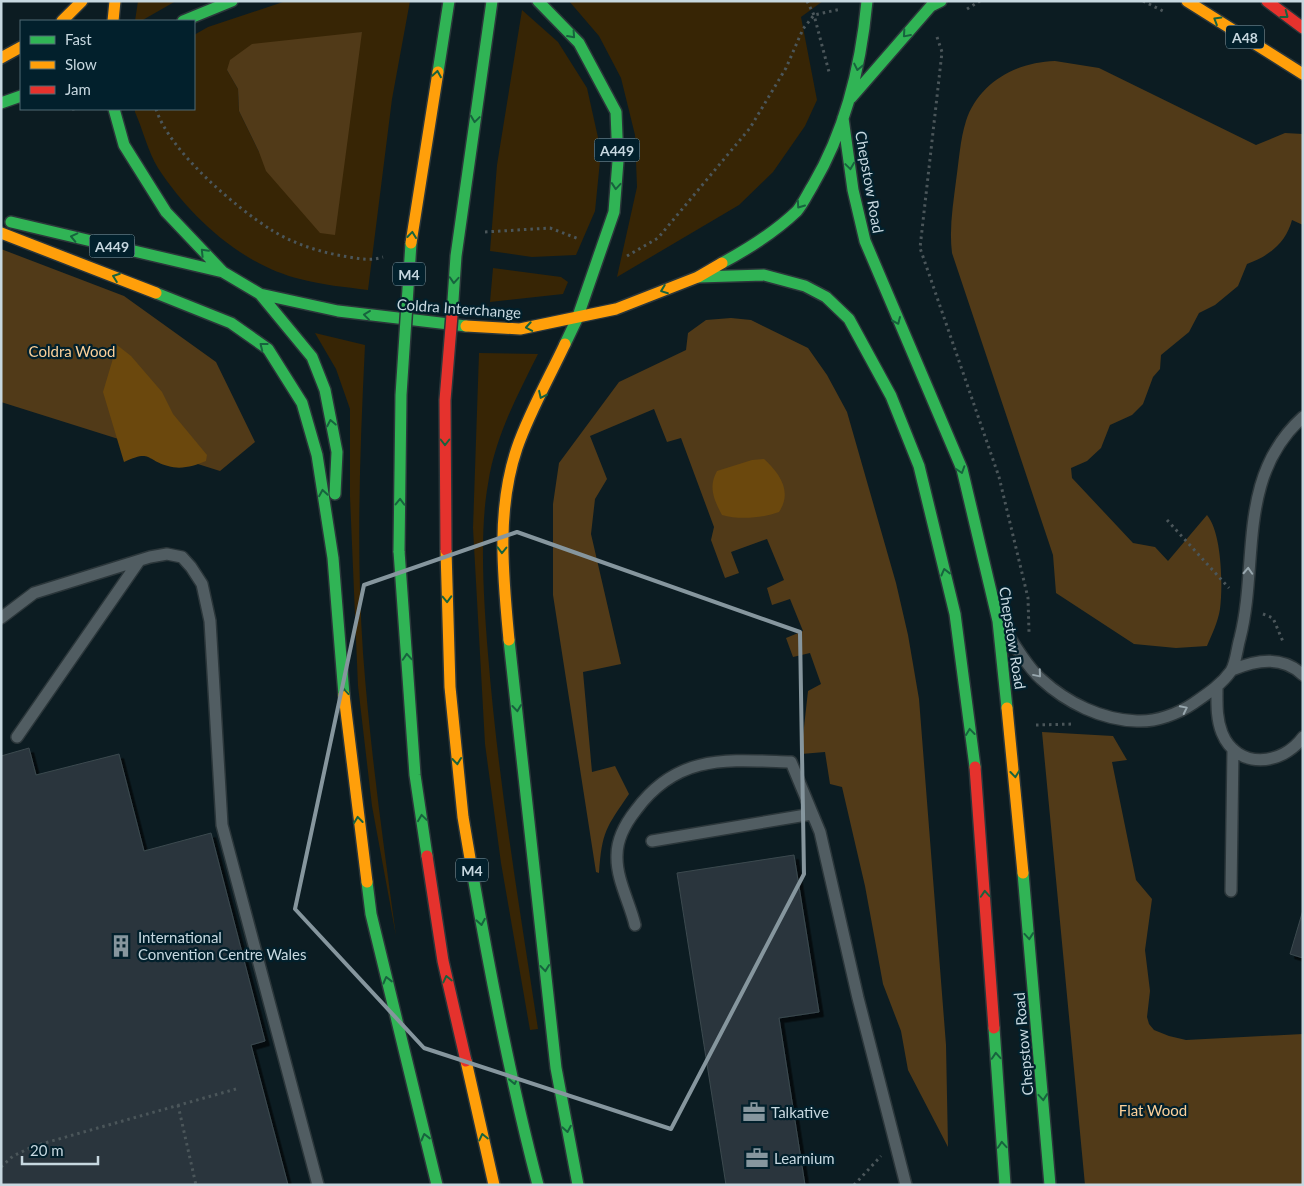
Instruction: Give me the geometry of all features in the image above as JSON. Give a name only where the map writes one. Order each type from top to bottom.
[{"type":"main road","points":[[63,20],[82,1]]},
{"type":"main road","points":[[113,20],[115,1]]},
{"type":"main road","points":[[185,20],[232,1]]},
{"type":"main road","name":"M4","points":[[449,1],[411,238],[401,395],[399,550],[415,775],[443,961],[494,1185]]},
{"type":"main road","name":"M4","points":[[492,1],[456,256],[445,400],[446,550],[450,687],[463,816],[485,944],[526,1139],[538,1185]]},
{"type":"main road","name":"A449","points":[[538,1],[548,9],[580,44],[616,112],[618,161],[614,212],[577,319]]},
{"type":"main road","points":[[851,98],[926,12],[941,1]]},
{"type":"main road","name":"A48","points":[[1187,1],[1303,74]]},
{"type":"main road","name":"A48","points":[[1267,1],[1303,28]]},
{"type":"main road","name":"Coldra Interchange","points":[[114,110],[124,145],[166,212],[223,272],[260,294],[338,311],[464,326],[520,329],[577,319],[616,309],[698,277],[750,248],[798,210],[826,163],[851,98],[863,41],[867,3]]},
{"type":"main road","points":[[1,58],[20,48]]},
{"type":"main road","points":[[1,103],[20,96]]},
{"type":"main road","name":"Chepstow Road","points":[[843,118],[853,190],[865,241],[962,469],[998,621],[1016,787],[1050,1185]]},
{"type":"main road","name":"A449","points":[[1,220],[223,272]]},
{"type":"main road","points":[[1,233],[231,322],[268,350],[302,403],[317,455],[333,558],[348,740],[371,914],[437,1185]]},
{"type":"main road","name":"Chepstow Road","points":[[698,277],[764,274],[804,286],[826,297],[849,319],[891,396],[919,466],[955,614],[978,793],[1004,1185]]},
{"type":"main road","points":[[260,294],[312,357],[325,390],[337,452],[333,558]]},
{"type":"main road","points":[[577,319],[517,448],[503,512],[502,571],[556,1068],[578,1185]]},
{"type":"main road","points":[[534,867],[557,973]]},
{"type":"lane","points":[[1232,670],[1244,623],[1250,541],[1258,500],[1275,453],[1288,433],[1303,417]]},
{"type":"lane","points":[[1,618],[34,593],[139,560],[167,554],[182,557],[202,584],[210,621],[222,825],[318,1185]]},
{"type":"lane","points":[[17,737],[139,560]]},
{"type":"lane","points":[[998,621],[1040,678],[1074,702],[1102,716],[1123,721],[1144,722],[1185,709],[1217,687],[1232,670],[1251,662],[1265,660],[1282,663],[1297,669],[1303,675]]},
{"type":"lane","points":[[1217,687],[1216,710],[1222,733],[1233,749],[1257,760],[1273,760],[1287,754],[1303,737]]},
{"type":"lane","points":[[1231,891],[1233,749]]},
{"type":"lane","points":[[635,926],[618,870],[617,856],[619,840],[624,826],[645,798],[673,775],[689,767],[726,761],[791,762],[820,832],[858,998],[906,1185]]},
{"type":"lane","points":[[652,841],[812,814]]},
{"type":"path","points":[[807,1],[814,15],[832,78]]},
{"type":"path","points":[[482,232],[550,228],[627,256],[658,238],[750,128],[786,68],[803,29],[814,15],[867,3]]},
{"type":"path","points":[[937,37],[942,52],[920,248],[999,477],[1028,598],[1030,665]]},
{"type":"path","points":[[156,110],[161,124],[204,176],[274,232],[324,253],[373,260],[391,254]]},
{"type":"path","points":[[1,1167],[13,1156],[34,1146],[236,1089]]},
{"type":"path","points":[[178,1105],[196,1185]]},
{"type":"path","points":[[854,1185],[895,1141]]},
{"type":"highlighted area","points":[[517,532],[800,632],[804,874],[671,1129],[424,1048],[295,909],[364,585]]},
{"type":"shaded area","points":[[138,1],[176,1],[143,20],[135,20]]},
{"type":"shaded area","points":[[286,1],[410,1],[392,99],[368,290],[308,281],[258,263],[219,237],[202,221],[158,168],[148,148],[135,110],[195,110],[195,34],[208,27]],"holes":[[[362,32],[259,152],[239,111],[238,89],[227,70]]]},
{"type":"shaded area","points":[[569,1],[823,1],[801,17],[817,100],[805,126],[773,172],[739,205],[617,277],[637,187],[635,135],[621,78],[599,36]]},
{"type":"shaded area","points":[[522,10],[558,42],[587,88],[601,151],[595,211],[576,255],[532,257],[490,251],[497,165]]},
{"type":"shaded area","points":[[493,268],[561,277],[568,282],[563,294],[490,302]]},
{"type":"shaded area","points":[[315,333],[365,345],[360,499],[363,653],[373,759],[396,936],[372,806],[358,686],[350,497],[350,409],[336,369]]},
{"type":"shaded area","points":[[117,345],[131,356],[162,392],[173,414],[207,455],[206,461],[178,468],[161,464],[144,456],[124,462],[103,392]]},
{"type":"shaded area","points":[[479,353],[538,354],[501,433],[491,467],[485,504],[483,546],[486,634],[497,748],[538,1029],[530,1030],[501,863],[485,744],[473,528]]},
{"type":"shaded area","points":[[764,459],[779,476],[784,490],[785,497],[779,512],[751,518],[722,515],[713,493],[714,477],[717,471],[752,460]]},
{"type":"green space","points":[[362,32],[335,235],[320,233],[266,171],[239,111],[238,89],[227,70],[230,60],[252,44]]},
{"type":"green space","points":[[1055,61],[1099,68],[1256,145],[1285,133],[1303,134],[1303,225],[1292,220],[1286,235],[1276,248],[1247,264],[1238,286],[1215,305],[1199,313],[1189,332],[1161,355],[1160,369],[1153,377],[1143,404],[1132,415],[1110,425],[1101,448],[1087,461],[1071,468],[1072,478],[1133,543],[1155,547],[1168,561],[1207,515],[1216,534],[1220,560],[1221,599],[1215,628],[1207,646],[1176,648],[1134,644],[1056,593],[1053,555],[952,253],[952,217],[960,151],[964,128],[972,107],[980,95],[1001,77],[1027,65]]},
{"type":"green space","name":"Coldra Wood","points":[[1,249],[124,296],[216,362],[255,442],[220,471],[1,402]]},
{"type":"green space","points":[[731,318],[751,320],[808,348],[827,375],[847,412],[896,583],[908,635],[919,699],[946,1045],[948,1147],[908,1070],[901,1031],[883,984],[865,886],[842,787],[830,784],[825,752],[801,754],[808,691],[821,684],[810,653],[793,657],[786,638],[803,631],[790,599],[772,605],[767,588],[784,580],[767,539],[731,552],[739,573],[725,578],[711,540],[714,527],[681,438],[667,442],[654,409],[590,436],[607,479],[595,499],[591,534],[621,664],[583,672],[592,772],[615,766],[629,794],[606,830],[599,873],[596,872],[553,595],[553,504],[559,463],[619,382],[686,350],[688,333],[706,320]]},
{"type":"green space","name":"Flat Wood","points":[[1042,732],[1113,736],[1127,760],[1112,762],[1136,880],[1152,899],[1145,950],[1150,991],[1147,1017],[1149,1024],[1154,1030],[1186,1040],[1303,1034],[1303,1185],[1085,1185]]},
{"type":"building","name":"International Convention Centre Wales","points":[[29,748],[36,775],[119,754],[144,851],[211,833],[265,1041],[251,1045],[288,1185],[1,1185],[1,756]]},
{"type":"building","points":[[794,855],[819,1012],[779,1018],[805,1185],[726,1185],[677,873]]},
{"type":"building","points":[[1303,910],[1303,958],[1290,954]]},
{"type":"traffic: fast","points":[[185,20],[232,1]]},
{"type":"traffic: fast","points":[[438,72],[449,1]]},
{"type":"traffic: fast","points":[[452,315],[456,256],[492,1]]},
{"type":"traffic: fast","points":[[538,1],[579,43],[616,112],[618,161],[614,212],[577,319],[565,344]]},
{"type":"traffic: fast","points":[[722,263],[761,240],[789,219],[799,208],[825,164],[843,119],[856,73],[867,1]]},
{"type":"traffic: fast","points":[[851,98],[931,6],[941,1]]},
{"type":"traffic: fast","points":[[1,103],[20,96]]},
{"type":"traffic: fast","points":[[114,110],[124,145],[166,212],[223,272],[260,294],[338,311],[466,326]]},
{"type":"traffic: fast","points":[[843,118],[853,190],[865,241],[962,469],[998,621],[1007,708]]},
{"type":"traffic: fast","points":[[11,222],[223,272]]},
{"type":"traffic: fast","points":[[399,551],[401,395],[411,243]]},
{"type":"traffic: fast","points":[[698,277],[764,275],[805,286],[826,297],[849,319],[891,396],[919,466],[955,614],[975,767]]},
{"type":"traffic: fast","points":[[156,293],[231,323],[268,349],[302,403],[317,455],[333,558],[344,695]]},
{"type":"traffic: fast","points":[[260,294],[312,357],[325,390],[337,452],[335,494]]},
{"type":"traffic: fast","points":[[399,551],[415,775],[427,856]]},
{"type":"traffic: fast","points":[[509,640],[556,1068],[578,1185]]},
{"type":"traffic: fast","points":[[1023,873],[1050,1185]]},
{"type":"traffic: fast","points":[[473,876],[502,1031],[538,1185]]},
{"type":"traffic: fast","points":[[367,882],[371,914],[437,1185]]},
{"type":"traffic: fast","points":[[994,1028],[1005,1185]]},
{"type":"traffic: slow","points":[[63,20],[82,1]]},
{"type":"traffic: slow","points":[[113,20],[115,1]]},
{"type":"traffic: slow","points":[[1187,1],[1303,74]]},
{"type":"traffic: slow","points":[[1,58],[20,48]]},
{"type":"traffic: slow","points":[[411,243],[438,72]]},
{"type":"traffic: slow","points":[[1,233],[156,293]]},
{"type":"traffic: slow","points":[[466,326],[520,329],[616,309],[698,277],[722,263]]},
{"type":"traffic: slow","points":[[509,640],[503,543],[506,495],[510,471],[527,422],[565,344]]},
{"type":"traffic: slow","points":[[446,550],[450,687],[463,817],[473,876]]},
{"type":"traffic: slow","points":[[344,695],[367,882]]},
{"type":"traffic: slow","points":[[1007,708],[1023,873]]},
{"type":"traffic: slow","points":[[466,1061],[494,1185]]},
{"type":"traffic: jam","points":[[1267,1],[1303,28]]},
{"type":"traffic: jam","points":[[446,550],[445,400],[452,315]]},
{"type":"traffic: jam","points":[[975,767],[994,1028]]},
{"type":"traffic: jam","points":[[427,856],[443,961],[466,1061]]},
{"type":"place","name":"International Convention Centre Wales","points":[[121,946]]},
{"type":"place","name":"Talkative","points":[[754,1112]]},
{"type":"place","name":"Learnium","points":[[757,1158]]}]
